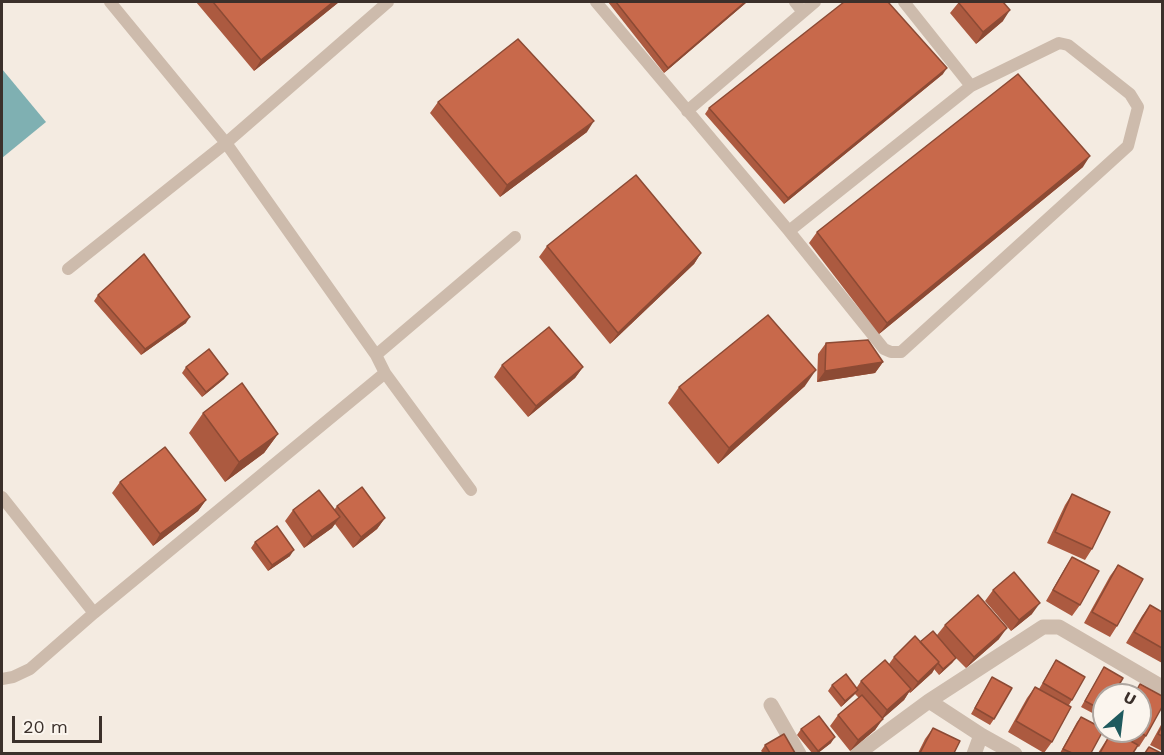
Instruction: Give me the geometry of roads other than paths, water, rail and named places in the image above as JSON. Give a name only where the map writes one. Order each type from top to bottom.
[{"type":"street","points":[[857,753],[929,701],[1042,627],[1059,627],[1162,687]]},
{"type":"street","points":[[929,701],[981,735],[1015,753]]},
{"type":"street","points":[[771,705],[799,753]]},
{"type":"street","points":[[974,753],[981,735]]},
{"type":"lane","points":[[110,2],[226,143],[376,355],[385,373],[471,490]]},
{"type":"lane","points":[[68,268],[226,143],[388,2]]},
{"type":"lane","points":[[596,2],[789,231],[884,349],[901,352],[1128,146],[1138,107],[1130,94],[1068,45],[1059,42],[971,86],[789,231]]},
{"type":"lane","points":[[795,2],[803,12]]},
{"type":"lane","points":[[687,111],[815,2]]},
{"type":"lane","points":[[904,2],[971,86]]},
{"type":"lane","points":[[376,355],[514,237]]},
{"type":"lane","points":[[2,679],[13,677],[30,669],[94,613],[385,373]]},
{"type":"lane","points":[[2,496],[94,613]]},
{"type":"water","points":[[2,69],[46,122],[2,158]]}]
